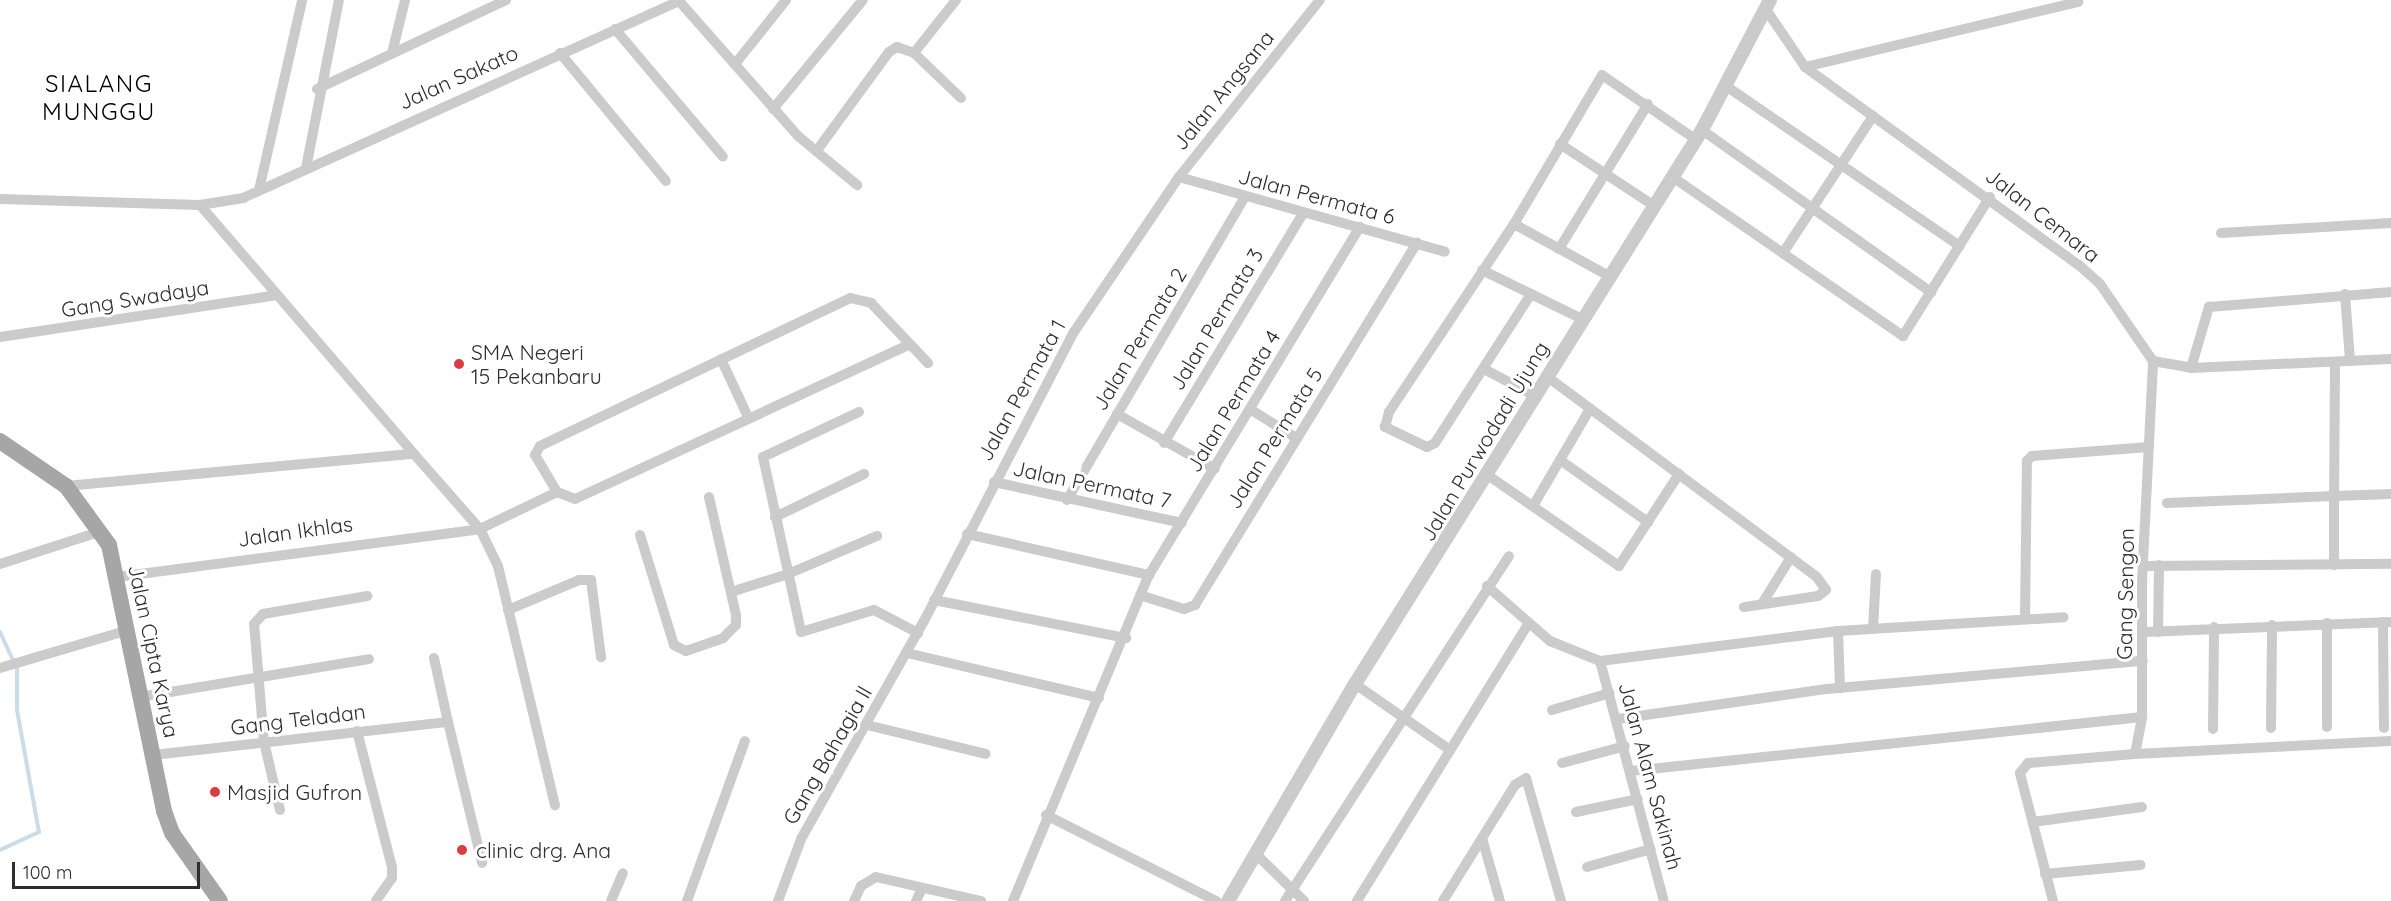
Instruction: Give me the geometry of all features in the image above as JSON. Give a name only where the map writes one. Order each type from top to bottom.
[{"type":"main road","name":"Jalan Cipta Karya","points":[[0,441],[66,486],[102,531],[117,577],[140,697],[172,833],[220,901]]},
{"type":"street","points":[[259,190],[302,0]]},
{"type":"street","points":[[306,168],[317,88],[339,0]]},
{"type":"street","points":[[392,53],[405,0]]},
{"type":"street","points":[[317,88],[506,0]]},
{"type":"street","points":[[735,64],[786,0]]},
{"type":"street","points":[[774,110],[863,0]]},
{"type":"street","points":[[914,53],[956,0]]},
{"type":"street","name":"Jalan Angsana","points":[[1179,177],[1320,0]]},
{"type":"street","name":"Jalan Sakato","points":[[0,199],[200,205],[259,190],[680,1],[774,110],[857,185]]},
{"type":"street","points":[[1805,67],[2078,2]]},
{"type":"street","name":"Jalan Cemara","points":[[1768,5],[1805,67],[1990,197],[2100,284],[2154,361]]},
{"type":"street","name":"Jalan Purwodadi Ujung","points":[[1228,901],[1355,684],[1489,476],[1582,319],[1698,134],[1768,5]]},
{"type":"street","points":[[615,29],[723,157]]},
{"type":"street","points":[[818,149],[889,52],[897,47],[914,53],[961,98]]},
{"type":"street","points":[[560,53],[666,181]]},
{"type":"street","points":[[1530,294],[1484,369],[1431,446],[1386,427],[1389,412],[1514,224],[1604,74],[1812,209],[1931,292]]},
{"type":"street","points":[[1726,86],[1960,246]]},
{"type":"street","points":[[1559,249],[1602,174],[1648,104]]},
{"type":"street","points":[[1783,253],[1873,116]]},
{"type":"street","points":[[1560,144],[1602,174],[1653,205]]},
{"type":"street","points":[[1671,176],[1903,336],[1990,197]]},
{"type":"street","name":"Jalan Permata 6","points":[[1179,177],[1302,215],[1360,227],[1445,252]]},
{"type":"street","name":"Jalan Permata 1","points":[[918,633],[967,534],[1074,332],[1179,177]]},
{"type":"street","name":"Jalan Permata 2","points":[[1067,500],[1245,197]]},
{"type":"street","points":[[200,205],[480,528],[498,566],[555,805]]},
{"type":"street","name":"Jalan Permata 3","points":[[1164,443],[1302,215]]},
{"type":"street","points":[[2221,233],[2391,223]]},
{"type":"street","points":[[1514,224],[1609,276]]},
{"type":"street","name":"Jalan Permata 4","points":[[1013,901],[1046,814],[1126,638],[1149,575],[1360,227]]},
{"type":"street","name":"Jalan Permata 5","points":[[1140,595],[1184,609],[1195,605],[1417,243]]},
{"type":"street","points":[[1482,270],[1582,319]]},
{"type":"street","points":[[2191,368],[2209,307],[2391,292]]},
{"type":"street","points":[[2345,294],[2350,361]]},
{"type":"street","name":"Gang Swadaya","points":[[0,337],[277,295]]},
{"type":"street","points":[[909,345],[575,500],[557,492],[535,450],[856,296],[871,303],[928,363]]},
{"type":"street","points":[[721,359],[749,419]]},
{"type":"street","points":[[2154,361],[2191,368],[2335,365],[2350,361],[2391,359]]},
{"type":"street","name":"Gang Sengon","points":[[2135,754],[2142,717],[2143,566],[2154,361]]},
{"type":"street","points":[[2334,565],[2335,365]]},
{"type":"street","points":[[1484,369],[1537,397]]},
{"type":"street","points":[[1549,378],[1791,557],[1823,584],[1824,593],[1744,607]]},
{"type":"street","points":[[1250,409],[1296,438]]},
{"type":"street","points":[[1533,506],[1590,409]]},
{"type":"street","points":[[859,412],[765,454],[763,465],[801,632],[874,610],[918,633]]},
{"type":"street","points":[[1117,414],[1164,443],[1215,469]]},
{"type":"street","points":[[2025,619],[2026,461],[2149,447]]},
{"type":"street","points":[[66,486],[414,454]]},
{"type":"street","points":[[1560,460],[1648,522]]},
{"type":"street","points":[[775,518],[864,474]]},
{"type":"street","points":[[1489,476],[1619,566],[1679,474]]},
{"type":"street","name":"Jalan Permata 7","points":[[994,482],[1067,500],[1182,523]]},
{"type":"street","name":"Jalan Ikhlas","points":[[117,577],[480,528],[557,492]]},
{"type":"street","points":[[2167,503],[2391,494]]},
{"type":"street","points":[[640,535],[678,649],[686,651],[731,633],[736,625],[731,592],[709,497]]},
{"type":"street","points":[[0,564],[102,531]]},
{"type":"street","points":[[967,534],[1149,575]]},
{"type":"street","points":[[731,592],[788,574],[877,536]]},
{"type":"street","points":[[1285,901],[1294,891],[1487,586],[1509,556]]},
{"type":"street","points":[[1762,604],[1791,557]]},
{"type":"street","points":[[2143,566],[2391,564]]},
{"type":"street","points":[[2158,566],[2158,632]]},
{"type":"street","points":[[1873,628],[1876,574]]},
{"type":"street","points":[[508,610],[579,580],[591,580],[602,657]]},
{"type":"street","points":[[1487,586],[1550,641],[1600,661],[1838,631],[2064,616]]},
{"type":"street","points":[[280,810],[264,742],[254,624],[262,614],[367,596]]},
{"type":"street","points":[[934,600],[1126,638]]},
{"type":"street","points":[[1357,901],[1529,622]]},
{"type":"street","points":[[2144,632],[2214,627],[2387,622],[2384,728]]},
{"type":"street","points":[[2326,727],[2327,623]]},
{"type":"street","points":[[2271,728],[2272,626]]},
{"type":"street","points":[[2213,729],[2214,627]]},
{"type":"street","points":[[3,667],[128,630]]},
{"type":"street","points":[[1838,631],[1840,688]]},
{"type":"street","name":"Gang Bahagia ll","points":[[778,901],[801,839],[918,633]]},
{"type":"street","points":[[907,653],[1099,698]]},
{"type":"street","points":[[435,658],[482,862]]},
{"type":"street","points":[[140,697],[369,659]]},
{"type":"street","points":[[1618,719],[1840,688],[2143,660]]},
{"type":"street","name":"Jalan Alam Sakinah","points":[[1600,661],[1618,719],[1664,901]]},
{"type":"street","points":[[1355,684],[1401,721],[1450,750]]},
{"type":"street","points":[[1552,711],[1610,693]]},
{"type":"street","points":[[1631,771],[2142,717]]},
{"type":"street","name":"Gang Teladan","points":[[153,755],[448,722]]},
{"type":"street","points":[[867,725],[986,754]]},
{"type":"street","points":[[357,731],[392,867],[392,878],[376,901]]},
{"type":"street","points":[[687,901],[745,741]]},
{"type":"street","points":[[2053,901],[2021,767],[2135,754],[2391,741]]},
{"type":"street","points":[[1562,763],[1625,746]]},
{"type":"street","points":[[1443,901],[1515,784],[1528,778],[1561,901]]},
{"type":"street","points":[[1575,812],[1638,799]]},
{"type":"street","points":[[2033,822],[2142,807]]},
{"type":"street","points":[[1046,814],[1216,901]]},
{"type":"street","points":[[1482,838],[1500,901]]},
{"type":"street","points":[[1587,867],[1651,849]]},
{"type":"street","points":[[1257,855],[1304,901]]},
{"type":"street","points":[[2045,874],[2141,865]]},
{"type":"street","points":[[610,901],[623,873]]},
{"type":"street","points":[[854,901],[861,886],[876,877],[981,901]]},
{"type":"street","points":[[916,901],[922,888]]},
{"type":"waterway","points":[[0,632],[17,669],[17,710],[39,832],[0,850]]},
{"type":"place","name":"SMA Negeri 15 Pekanbaru","points":[[459,364]]},
{"type":"place","name":"Masjid Gufron","points":[[215,792]]},
{"type":"place","name":"clinic drg. Ana","points":[[462,850]]},
{"type":"district","name":"SIALANG MUNGGU","points":[[99,98]]}]
